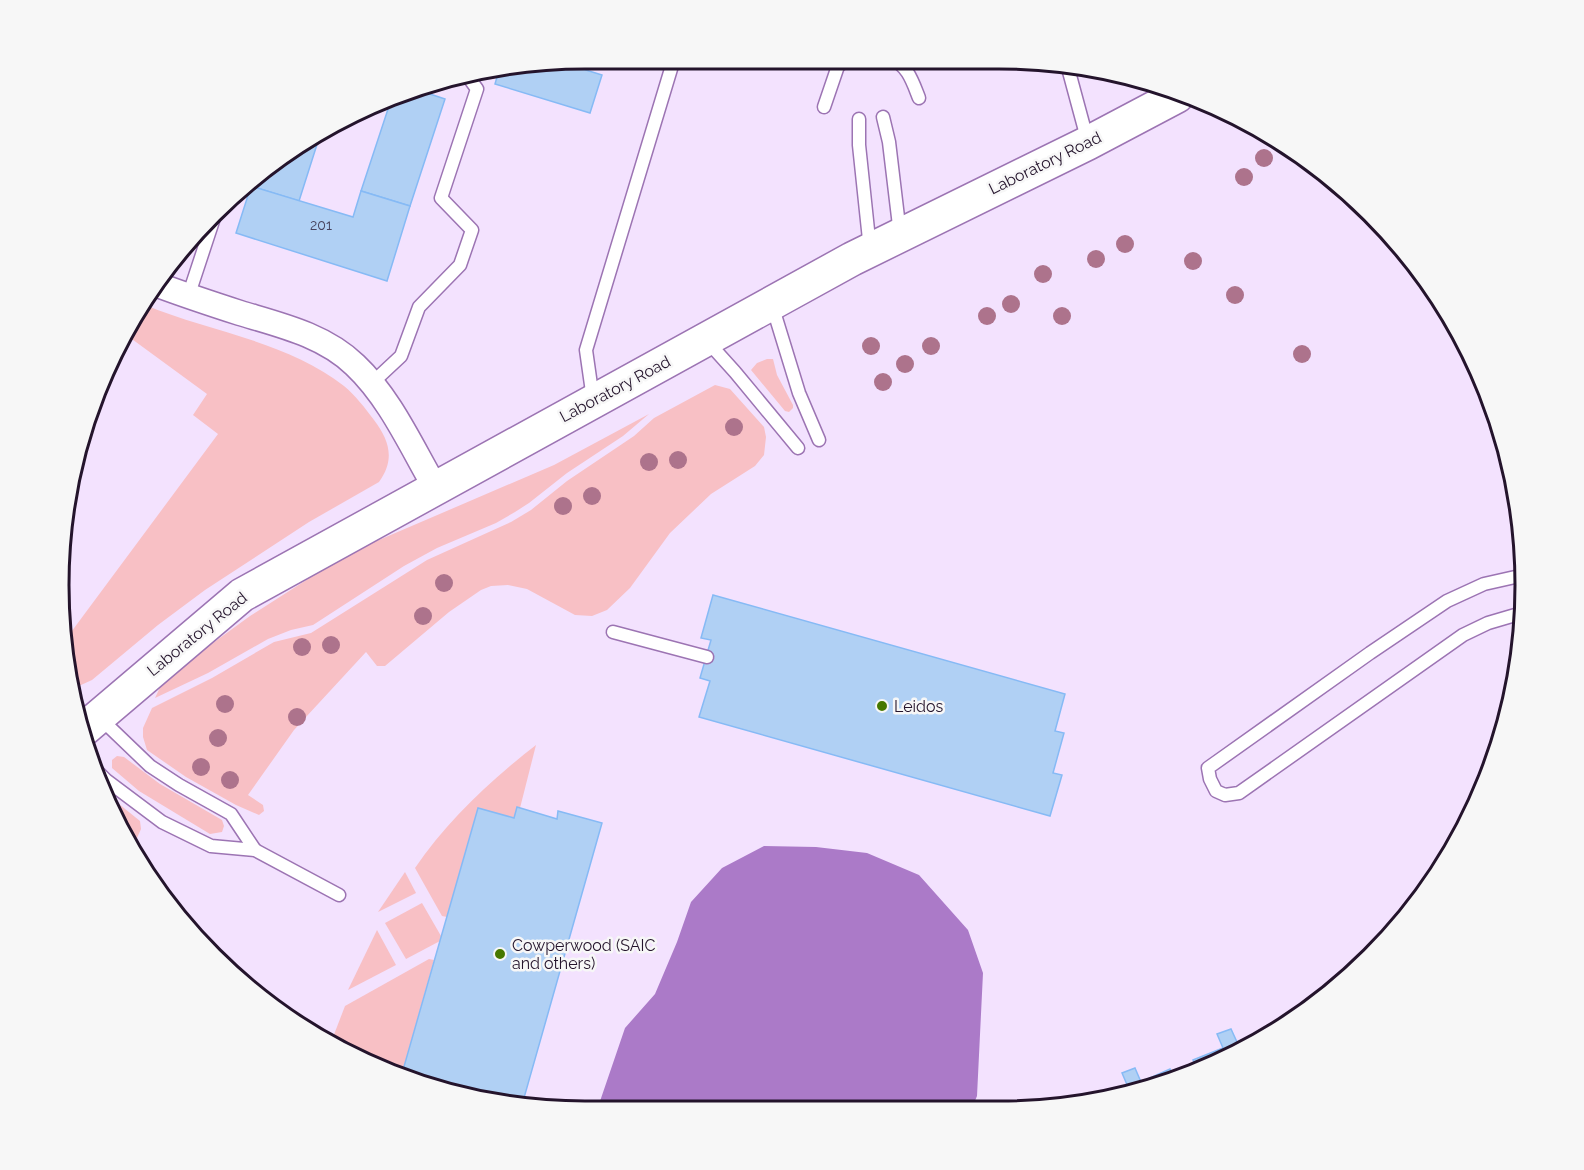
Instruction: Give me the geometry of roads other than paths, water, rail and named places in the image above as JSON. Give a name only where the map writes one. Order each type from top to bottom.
[{"type":"street","name":"Laboratory Road","points":[[91,723],[242,595],[870,250],[1172,99]]},
{"type":"street","points":[[164,287],[188,297],[285,326],[330,345],[355,365],[383,398],[435,487]]},
{"type":"lane","points":[[594,401],[586,350],[671,69]]},
{"type":"lane","points":[[824,106],[837,69]]},
{"type":"lane","points":[[905,69],[919,98]]},
{"type":"lane","points":[[1069,74],[1088,143]]},
{"type":"lane","points":[[371,384],[401,356],[419,307],[460,265],[472,230],[441,198],[477,89],[472,82]]},
{"type":"lane","points":[[883,117],[889,142],[900,235]]},
{"type":"lane","points":[[860,119],[859,145],[870,250]]},
{"type":"lane","points":[[188,297],[210,231]]},
{"type":"lane","points":[[771,303],[799,393],[819,440]]},
{"type":"lane","points":[[706,340],[798,448]]},
{"type":"lane","points":[[1514,615],[1488,622],[1463,635],[1239,793],[1225,795],[1216,790],[1210,779],[1208,768],[1447,601],[1484,584],[1515,577]]},
{"type":"lane","points":[[613,632],[706,657]]},
{"type":"lane","points":[[91,723],[179,785],[231,814],[255,850]]},
{"type":"lane","points":[[108,781],[162,822],[211,846],[255,850],[339,895]]},
{"type":"place","name":"Leidos","points":[[882,706]]},
{"type":"place","name":"Cowperwood (SAIC and others)","points":[[500,954]]}]
